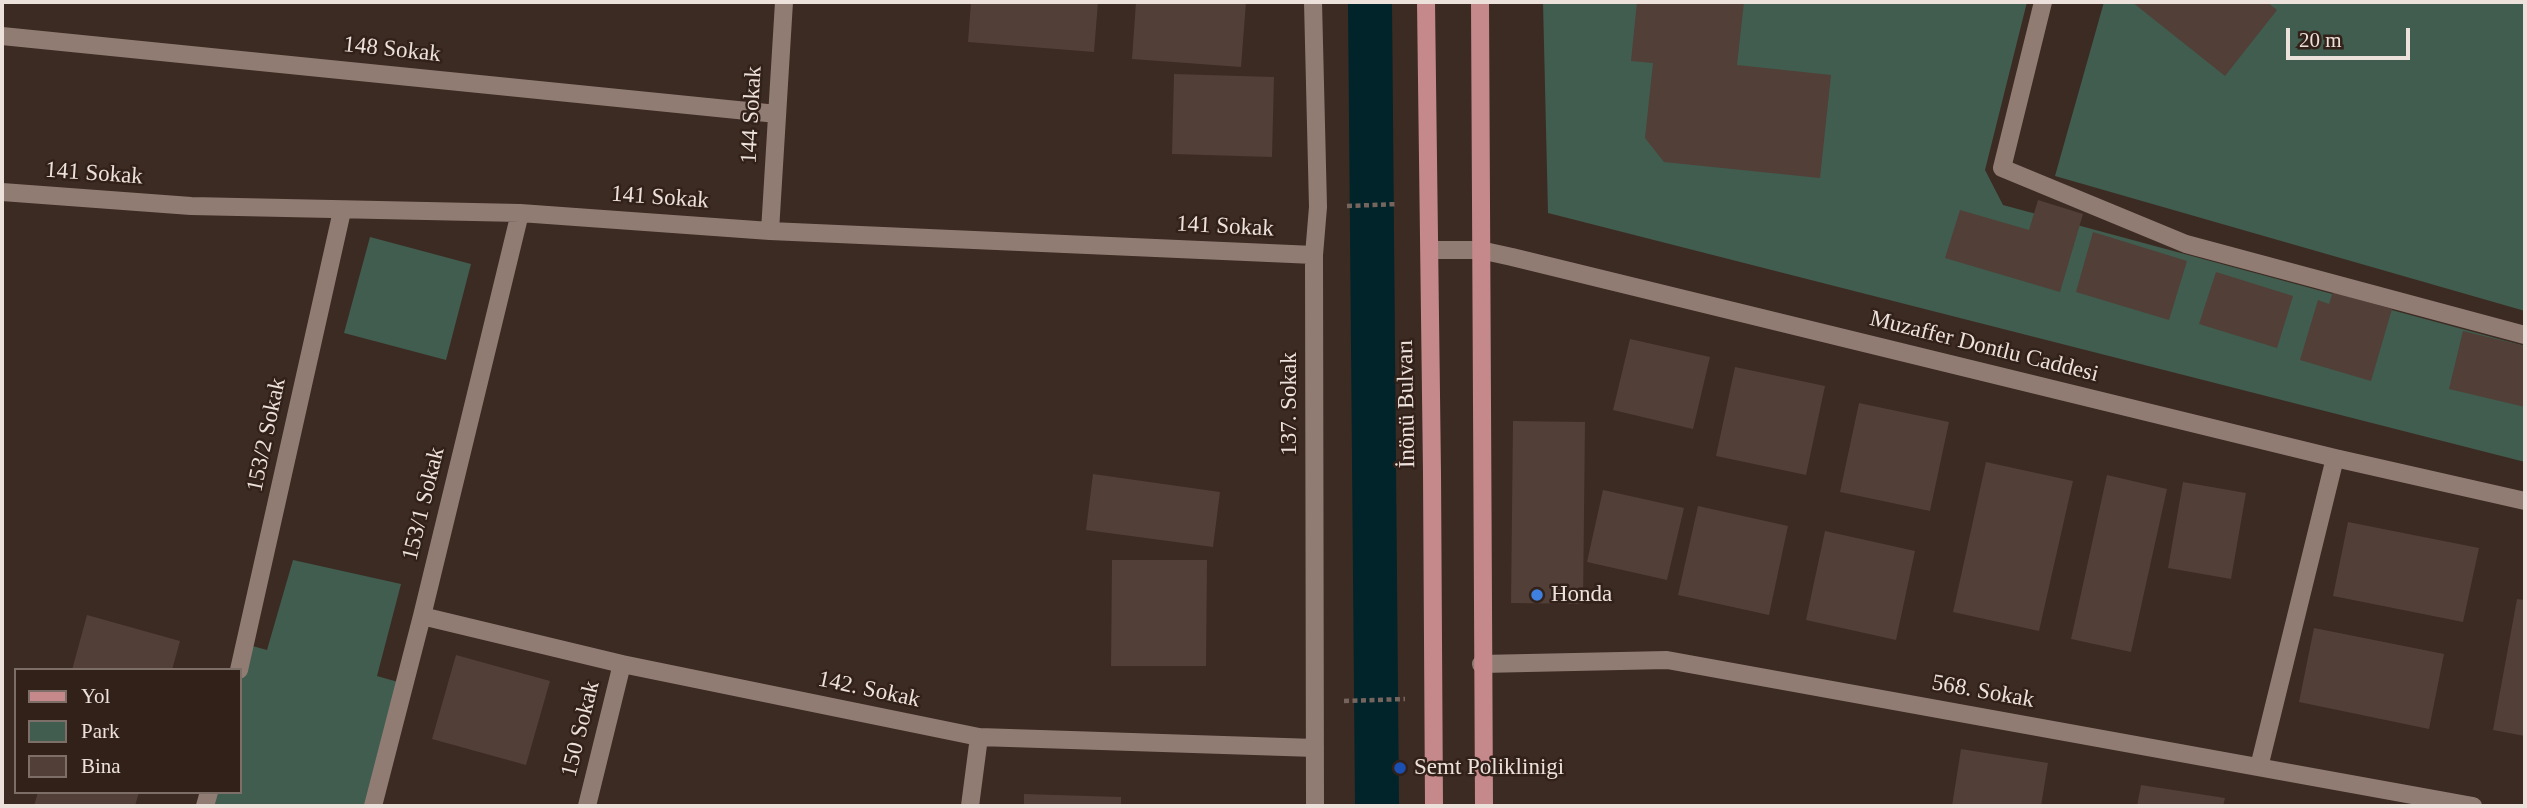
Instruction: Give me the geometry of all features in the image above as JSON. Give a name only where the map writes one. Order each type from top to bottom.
[{"type":"main road","name":"İnönü Bulvarı","points":[[1426,2],[1434,806]]},
{"type":"main road","points":[[1480,2],[1481,664],[1484,806]]},
{"type":"street","name":"144 Sokak","points":[[770,230],[784,2]]},
{"type":"street","name":"137. Sokak","points":[[1313,2],[1318,207],[1314,255],[1315,806]]},
{"type":"street","points":[[2043,2],[2002,168],[2186,244],[2525,335]]},
{"type":"street","name":"148 Sokak","points":[[2,36],[777,114]]},
{"type":"street","name":"141 Sokak","points":[[2,191],[191,206],[520,214],[770,230],[1314,255]]},
{"type":"street","name":"153/2 Sokak","points":[[239,668],[342,211]]},
{"type":"street","name":"153/1 Sokak","points":[[373,806],[520,214]]},
{"type":"street","name":"Muzaffer Dontlu Caddesi","points":[[1430,250],[1480,250],[2335,458],[2525,501]]},
{"type":"street","points":[[2259,767],[2335,458]]},
{"type":"street","name":"142. Sokak","points":[[422,616],[622,664],[979,737],[1315,748]]},
{"type":"street","name":"568. Sokak","points":[[1481,664],[1667,660],[2473,806]]},
{"type":"street","name":"150 Sokak","points":[[587,806],[622,664]]},
{"type":"street","points":[[970,806],[979,737]]},
{"type":"path","points":[[1335,206],[1390,204]]},
{"type":"path","points":[[1338,702],[1396,699]]},
{"type":"green space","points":[[1543,2],[2027,2],[1985,170],[2003,205],[2525,346],[2525,462],[1548,213]]},
{"type":"green space","points":[[2104,2],[2525,2],[2525,311],[2055,176]]},
{"type":"green space","points":[[370,237],[471,264],[446,360],[344,333]]},
{"type":"green space","points":[[293,560],[401,584],[377,676],[405,684],[373,806],[205,806],[208,794],[242,794],[240,668],[245,644],[267,650]]},
{"type":"building","points":[[971,2],[1098,2],[1094,52],[968,42]]},
{"type":"building","points":[[1136,2],[1246,2],[1241,67],[1132,59]]},
{"type":"building","points":[[1637,2],[1744,2],[1737,65],[1831,75],[1820,178],[1664,162],[1645,138],[1653,63],[1631,61]]},
{"type":"building","points":[[2132,2],[2267,2],[2277,10],[2225,76]]},
{"type":"building","points":[[1174,74],[1274,77],[1272,157],[1172,154]]},
{"type":"building","points":[[2038,200],[2083,214],[2060,292],[1945,258],[1960,210],[2029,230]]},
{"type":"building","points":[[2093,232],[2187,261],[2169,320],[2076,292]]},
{"type":"building","points":[[2216,272],[2293,296],[2277,348],[2199,324]]},
{"type":"building","points":[[2333,292],[2392,309],[2371,381],[2300,360],[2318,300],[2329,304]]},
{"type":"building","points":[[2463,331],[2525,346],[2525,407],[2449,389]]},
{"type":"building","points":[[1630,339],[1710,357],[1693,429],[1613,410]]},
{"type":"building","points":[[1735,367],[1825,386],[1806,475],[1716,456]]},
{"type":"building","points":[[1859,403],[1949,422],[1930,511],[1840,492]]},
{"type":"building","points":[[1513,421],[1585,422],[1583,604],[1511,603]]},
{"type":"building","points":[[1986,462],[2073,481],[2039,631],[1953,612]]},
{"type":"building","points":[[1093,474],[1220,492],[1213,547],[1086,530]]},
{"type":"building","points":[[2107,475],[2167,489],[2131,652],[2071,639]]},
{"type":"building","points":[[2183,482],[2246,493],[2231,579],[2168,568]]},
{"type":"building","points":[[1603,490],[1684,508],[1667,580],[1587,562]]},
{"type":"building","points":[[1698,506],[1788,526],[1769,615],[1678,595]]},
{"type":"building","points":[[2348,522],[2479,548],[2463,622],[2333,596]]},
{"type":"building","points":[[1825,531],[1915,551],[1896,640],[1806,620]]},
{"type":"building","points":[[1112,560],[1207,560],[1206,666],[1111,666]]},
{"type":"building","points":[[2517,599],[2525,600],[2525,736],[2493,730]]},
{"type":"building","points":[[87,615],[180,641],[173,668],[73,668]]},
{"type":"building","points":[[2314,628],[2444,654],[2429,729],[2299,702]]},
{"type":"building","points":[[456,655],[550,681],[526,765],[432,739]]},
{"type":"building","points":[[1961,749],[2048,763],[2041,806],[1952,806]]},
{"type":"building","points":[[2141,785],[2225,798],[2223,806],[2137,806]]},
{"type":"building","points":[[37,794],[138,794],[135,806],[34,806]]},
{"type":"building","points":[[1024,794],[1121,797],[1121,806],[1024,806]]},
{"type":"waterway","points":[[1370,2],[1377,806]]},
{"type":"place","name":"Honda","points":[[1537,595]]},
{"type":"place","name":"Semt Poliklinigi","points":[[1400,768]]}]
